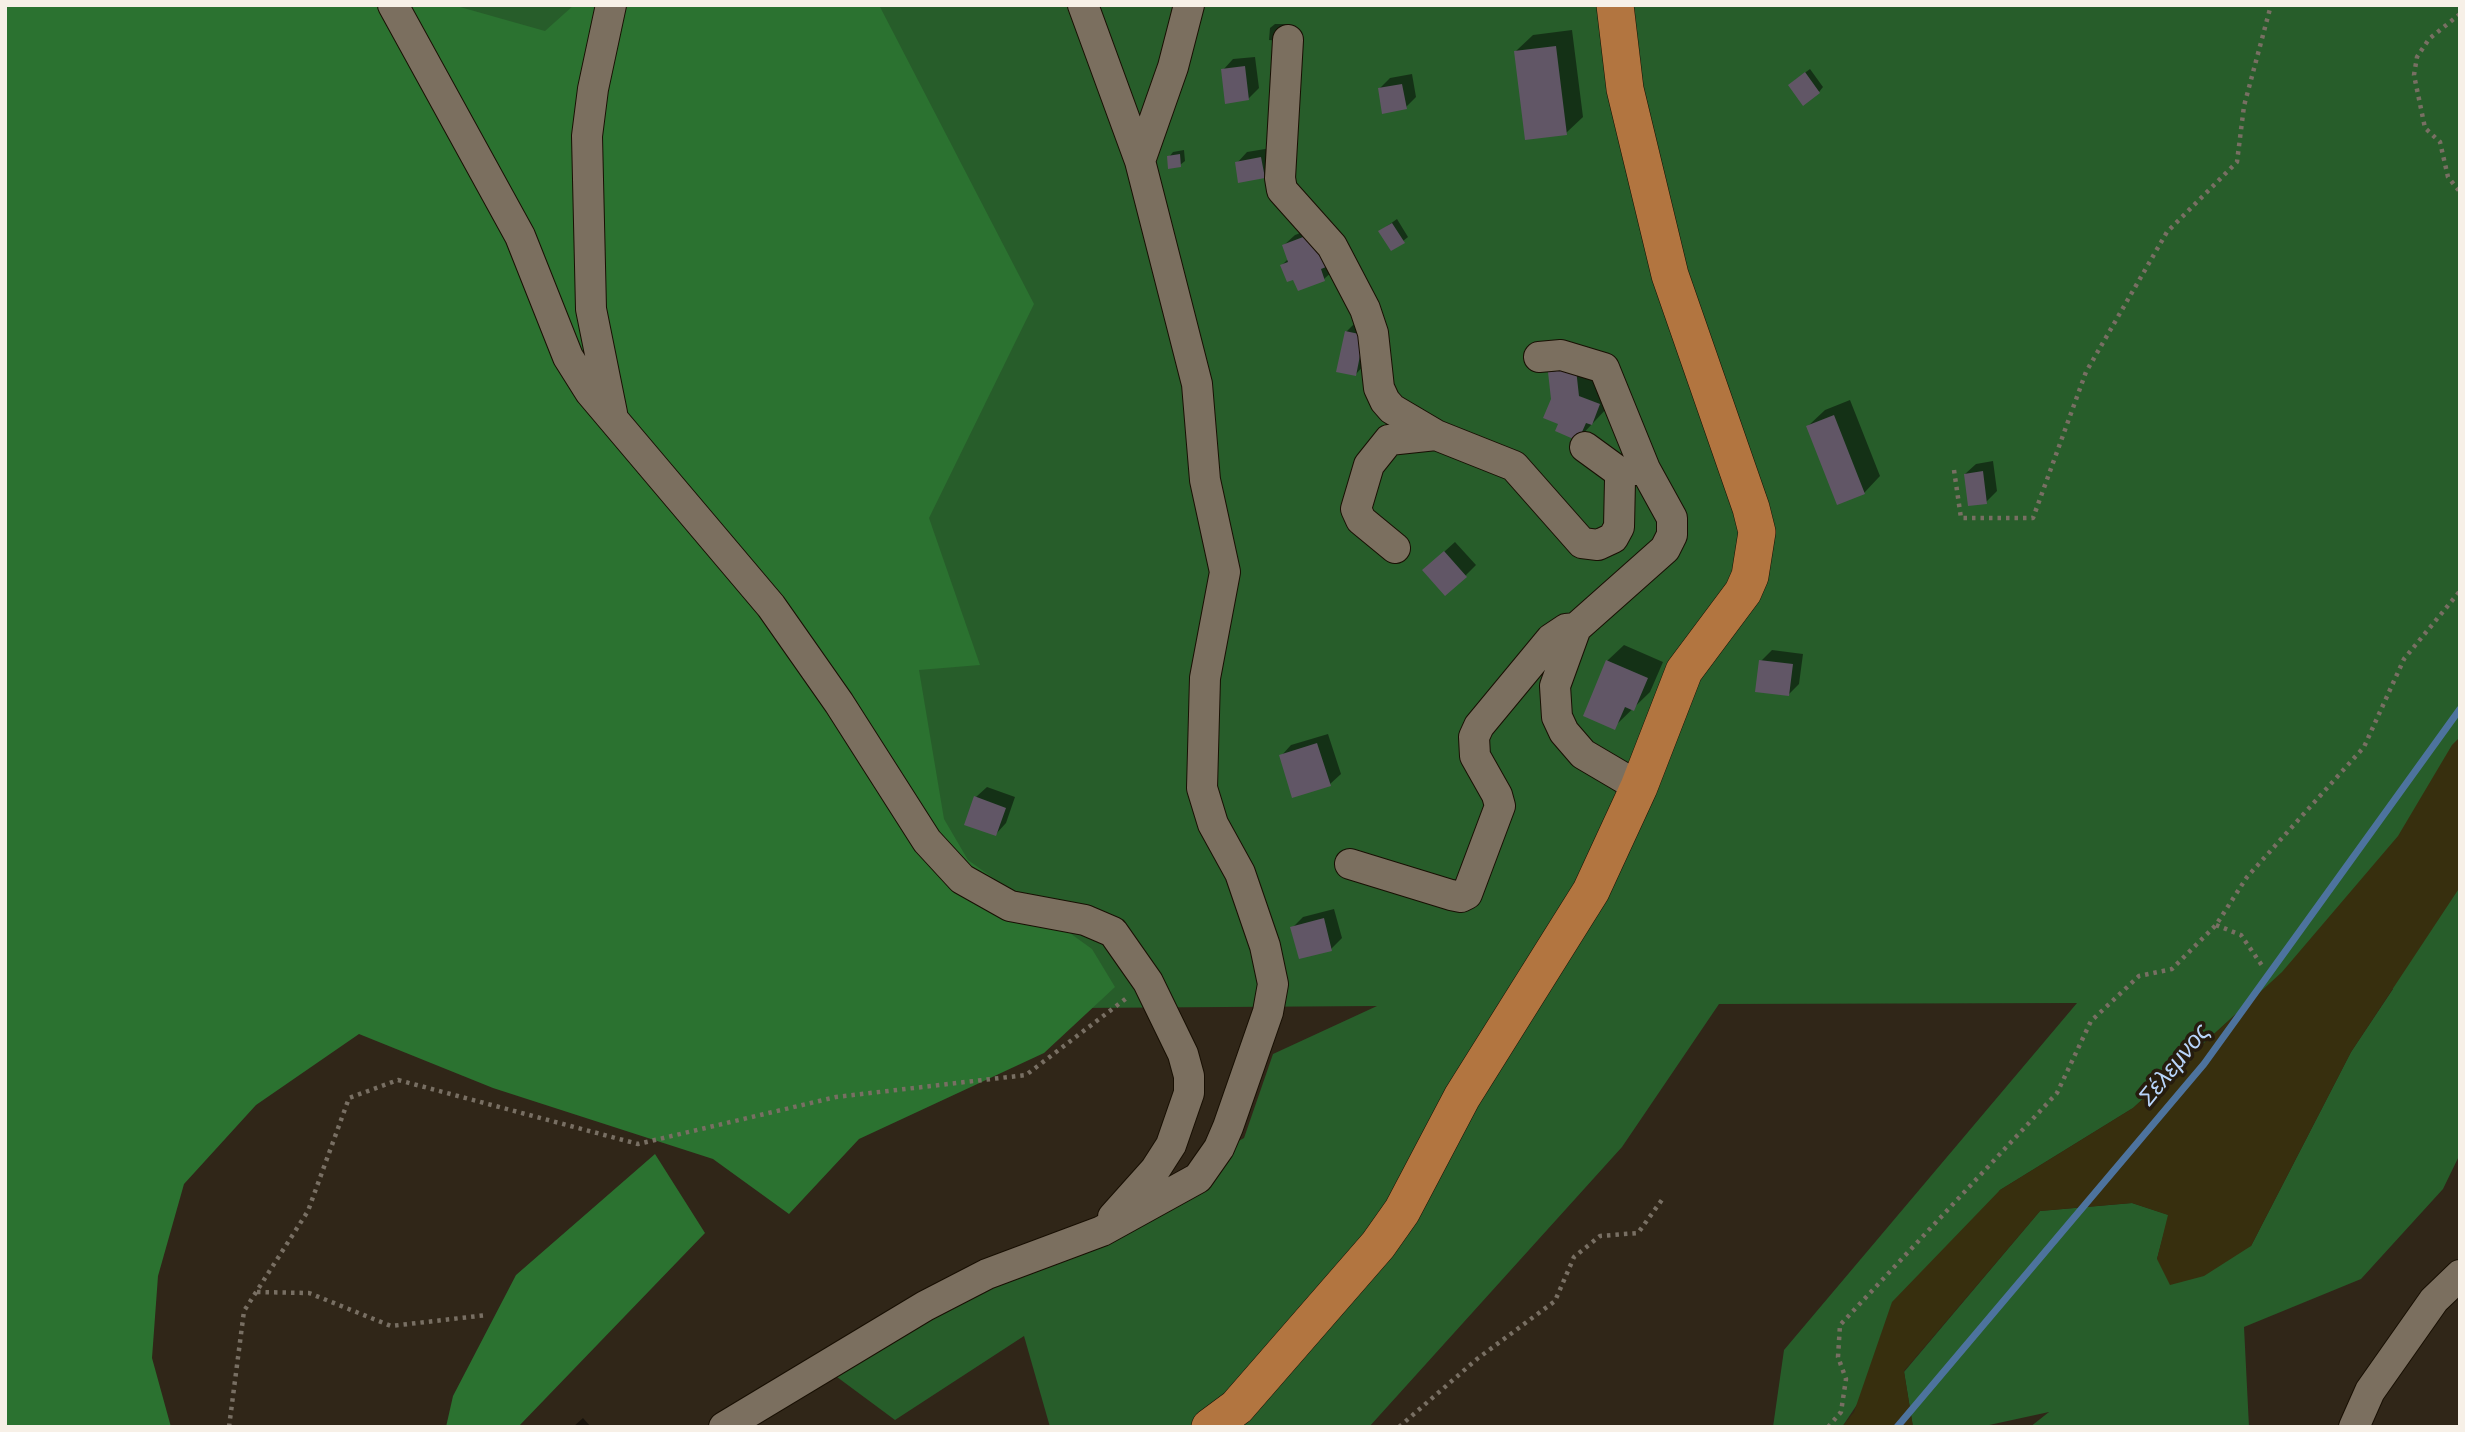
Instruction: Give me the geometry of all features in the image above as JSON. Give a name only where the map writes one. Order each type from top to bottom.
[{"type":"main road","points":[[1226,1420],[1378,1245],[1402,1211],[1462,1097],[1591,891],[1639,786],[1684,671],[1743,592],[1756,553],[1757,532],[1751,508],[1670,275],[1625,89],[1615,5]]},
{"type":"street","points":[[393,5],[520,236],[568,356],[590,392],[771,606],[839,703],[928,841],[962,879],[1010,906],[1098,924],[1113,932],[1148,982],[1183,1054],[1189,1076],[1189,1093],[1180,1123],[1155,1170],[1102,1231]]},
{"type":"street","points":[[611,5],[587,136],[591,309],[613,421]]},
{"type":"street","points":[[724,1427],[938,1299],[987,1274],[1102,1231],[1198,1178],[1211,1161],[1228,1127],[1268,1012],[1273,984],[1265,946],[1240,873],[1213,824],[1202,788],[1205,678],[1225,572],[1205,480],[1197,384],[1140,161],[1083,5]]},
{"type":"street","points":[[1140,161],[1173,67],[1189,5]]},
{"type":"street","points":[[1289,40],[1280,178],[1282,190],[1332,246],[1364,309],[1373,333],[1379,388],[1385,401],[1392,409],[1436,435],[1514,466],[1582,543],[1589,545],[1613,538],[1617,533],[1634,472],[1604,368],[1561,355],[1539,357]]},
{"type":"street","points":[[1395,548],[1361,520],[1356,509],[1368,465],[1389,440],[1436,435]]},
{"type":"street","points":[[1585,447],[1634,472],[1672,518],[1670,542],[1576,628],[1555,686],[1557,717],[1564,733],[1583,754],[1639,786]]},
{"type":"street","points":[[1350,864],[1451,895],[1461,897],[1467,894],[1500,806],[1497,795],[1475,756],[1474,737],[1479,726],[1551,639],[1566,629],[1576,628]]},
{"type":"street","points":[[2354,1427],[2370,1391],[2434,1300],[2460,1275]]},
{"type":"path","points":[[1954,470],[1961,518],[2033,517],[2086,372],[2167,232],[2237,162],[2244,106],[2271,5]]},
{"type":"path","points":[[2460,14],[2429,39],[2417,57],[2414,75],[2425,128],[2440,142],[2448,177],[2460,192]]},
{"type":"path","points":[[1828,1427],[1841,1412],[1846,1379],[1838,1357],[1840,1325],[1867,1293],[2057,1093],[2091,1021],[2139,976],[2172,969],[2216,925],[2247,877],[2364,747],[2404,659],[2460,591]]},
{"type":"path","points":[[2216,925],[2242,935],[2263,967]]},
{"type":"path","points":[[229,1427],[244,1311],[309,1211],[349,1098],[398,1080],[638,1144],[836,1097],[1026,1075],[1148,982]]},
{"type":"path","points":[[1399,1427],[1477,1359],[1555,1301],[1574,1257],[1600,1236],[1638,1233],[1664,1197]]},
{"type":"path","points":[[257,1292],[309,1293],[391,1326],[487,1315]]},
{"type":"green space","points":[[5,5],[2460,5],[2460,1154],[2443,1189],[2361,1279],[2244,1327],[2249,1427],[2030,1427],[2049,1412],[1980,1427],[1913,1427],[1904,1372],[2040,1211],[2132,1203],[2169,1215],[2157,1259],[2251,1246],[2351,1052],[2393,989],[2250,1001],[2133,1108],[2000,1190],[1842,1427],[1773,1427],[1784,1350],[2077,1003],[1719,1004],[1622,1147],[1369,1427],[1050,1427],[1024,1336],[895,1420],[810,1357],[1090,1222],[1244,1138],[1273,1054],[1377,1006],[1077,1008]]},
{"type":"green space","points":[[5,5],[453,5],[545,31],[574,5],[879,5],[1034,304],[929,518],[980,665],[919,670],[944,819],[968,860],[1092,949],[1115,987],[1044,1053],[859,1139],[789,1214],[713,1159],[493,1088],[359,1034],[256,1105],[184,1184],[158,1276],[152,1358],[171,1427],[5,1427]]},
{"type":"green space","points":[[655,1154],[705,1233],[518,1427],[446,1427],[453,1396],[516,1275]]},
{"type":"sand","points":[[2460,737],[2460,887],[2351,1052],[2251,1246],[2204,1276],[2170,1285],[2157,1259],[2168,1215],[2132,1203],[2040,1211],[1904,1371],[1913,1427],[1842,1427],[1854,1412],[1892,1302],[2000,1190],[2133,1108],[2282,972],[2398,836],[2452,745]]},
{"type":"building","points":[[1556,46],[1567,135],[1525,140],[1514,51]]},
{"type":"building","points":[[1245,66],[1249,100],[1225,104],[1221,69]]},
{"type":"building","points":[[1805,72],[1820,93],[1803,106],[1788,85]]},
{"type":"building","points":[[1402,84],[1407,109],[1382,114],[1378,88]]},
{"type":"building","points":[[1180,154],[1181,167],[1168,169],[1167,156]]},
{"type":"building","points":[[1261,157],[1265,178],[1238,183],[1235,162]]},
{"type":"building","points":[[1392,223],[1405,243],[1391,251],[1378,231]]},
{"type":"building","points":[[1311,234],[1331,265],[1321,269],[1325,281],[1298,291],[1293,280],[1287,282],[1280,265],[1288,262],[1282,245]]},
{"type":"building","points":[[1345,331],[1364,335],[1356,376],[1336,372]]},
{"type":"building","points":[[1576,369],[1579,396],[1600,404],[1592,425],[1586,423],[1578,441],[1555,431],[1558,424],[1543,418],[1551,399],[1548,372]]},
{"type":"building","points":[[1834,415],[1865,494],[1837,505],[1806,426]]},
{"type":"building","points":[[1983,471],[1987,504],[1968,506],[1964,474]]},
{"type":"building","points":[[1444,551],[1467,577],[1445,596],[1422,570]]},
{"type":"building","points":[[1606,660],[1648,678],[1634,711],[1625,707],[1615,730],[1583,716]]},
{"type":"building","points":[[1759,660],[1793,664],[1789,696],[1755,692]]},
{"type":"building","points":[[1317,743],[1331,786],[1292,798],[1279,755]]},
{"type":"building","points":[[974,796],[1006,808],[996,836],[964,825]]},
{"type":"building","points":[[1324,918],[1332,951],[1299,959],[1290,927]]},
{"type":"waterway","name":"Σέλεμνος","points":[[1897,1427],[2204,1064],[2460,709]]}]
